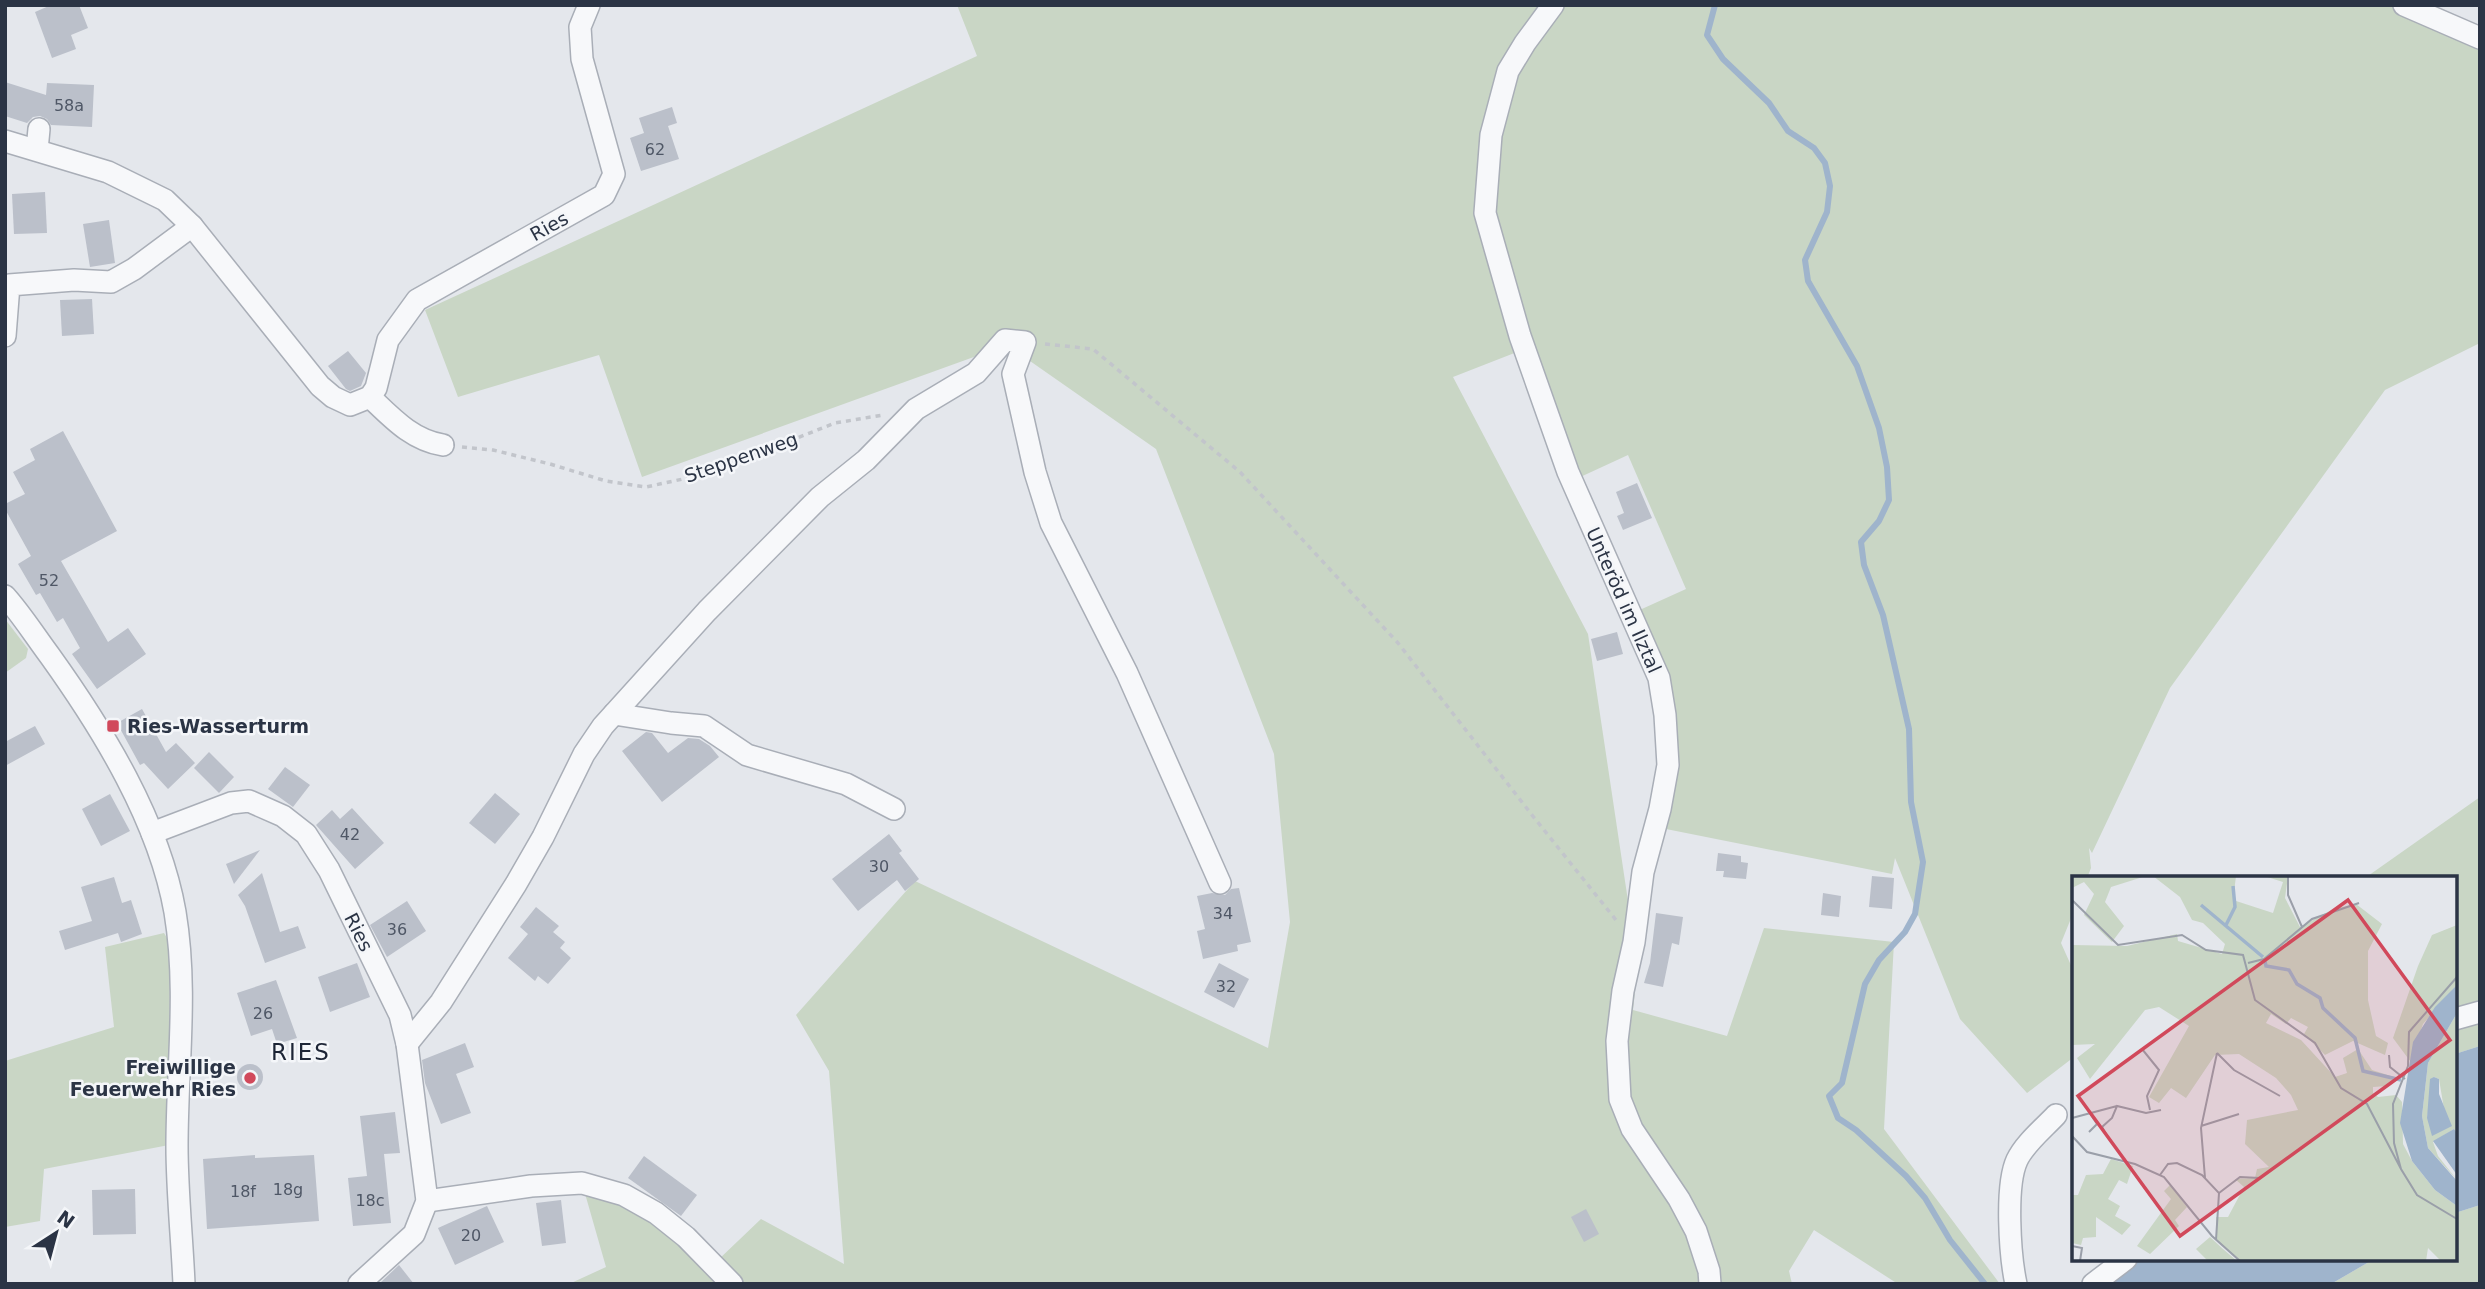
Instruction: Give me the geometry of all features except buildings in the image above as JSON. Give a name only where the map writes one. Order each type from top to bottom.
[{"type":"street","name":"Ries","points":[[370,397],[376,388],[388,340],[417,300],[604,195],[614,174],[582,60],[580,27],[589,5]]},
{"type":"street","name":"Unteröd im Ilztal","points":[[1553,5],[1508,71],[1491,135],[1485,213],[1520,336],[1569,472],[1659,678],[1665,715],[1668,765],[1660,809],[1643,872],[1634,942],[1623,991],[1617,1041],[1620,1099],[1632,1129],[1679,1199],[1696,1231],[1709,1271],[1710,1284]]},
{"type":"street","points":[[2404,5],[2480,38]]},
{"type":"street","points":[[5,141],[38,140],[165,200],[192,226],[320,386],[333,397],[350,405],[370,397],[413,435],[424,441],[443,445]]},
{"type":"street","points":[[5,336],[9,285],[74,280],[111,282],[134,269],[192,226]]},
{"type":"street","points":[[407,1044],[441,1002],[516,884],[543,837],[584,754],[614,714],[707,611],[820,497],[866,460],[916,409],[976,373],[1005,340],[1026,342],[1013,374],[1035,472],[1051,523],[1128,673],[1220,883]]},
{"type":"street","points":[[5,596],[94,720],[152,833],[174,911],[180,957],[182,1036],[177,1147],[184,1284]]},
{"type":"street","points":[[614,714],[704,726],[747,755],[846,785],[894,809]]},
{"type":"street","name":"Ries","points":[[152,833],[231,803],[249,802],[283,816],[306,834],[329,870],[400,1015],[407,1044],[427,1201],[414,1234],[359,1284]]},
{"type":"street","points":[[2457,1018],[2480,1012]]},
{"type":"street","points":[[2016,1284],[2012,1267],[2011,1188],[2018,1160],[2056,1115]]},
{"type":"street","points":[[427,1201],[531,1186],[593,1186],[624,1195],[656,1213],[686,1237],[732,1284]]},
{"type":"street","points":[[2093,1284],[2123,1261]]},
{"type":"path","points":[[1026,342],[1093,349],[1240,472],[1398,643],[1634,942]]},
{"type":"path","name":"Steppenweg","points":[[443,445],[493,450],[606,481],[646,487],[706,474],[835,423],[916,409]]},
{"type":"green space","points":[[957,5],[2404,5],[2480,38],[2480,343],[2385,390],[2170,688],[2092,853],[2089,848],[2091,868],[2088,876],[2072,876],[2072,916],[2061,943],[2072,968],[2072,1059],[2027,1093],[1960,1019],[1895,858],[1892,874],[1666,829],[1660,809],[1665,715],[1633,613],[1686,589],[1628,455],[1576,479],[1517,352],[1453,377],[1588,634],[1634,941],[1640,945],[1633,1010],[1727,1036],[1764,928],[1894,942],[1884,1129],[2000,1284],[1898,1284],[1814,1230],[1789,1271],[1792,1284],[743,1284],[717,1261],[761,1219],[844,1264],[829,1071],[796,1015],[915,881],[1268,1048],[1290,922],[1274,754],[1156,449],[1007,345],[642,477],[599,355],[458,397],[425,310],[977,56]]},
{"type":"green space","points":[[5,619],[28,649],[26,658],[5,673]]},
{"type":"green space","points":[[2480,797],[2480,1046],[2457,1053],[2457,876],[2368,876]]},
{"type":"green space","points":[[164,933],[170,943],[169,1145],[44,1169],[40,1221],[5,1227],[5,1061],[114,1027],[105,947]]},
{"type":"green space","points":[[582,1183],[624,1195],[732,1284],[569,1284],[606,1267]]},
{"type":"green space","points":[[2480,1205],[2480,1284],[2331,1284],[2371,1261],[2457,1261],[2457,1212]]},
{"type":"water","points":[[2480,1046],[2480,1205],[2457,1212],[2457,1053]]},
{"type":"water","points":[[2131,1261],[2371,1261],[2331,1284],[2105,1284]]},
{"type":"waterway","points":[[1715,5],[1707,35],[1723,59],[1769,103],[1788,131],[1814,148],[1825,163],[1830,186],[1827,212],[1805,260],[1808,281],[1857,366],[1879,428],[1887,467],[1889,500],[1879,521],[1861,542],[1864,565],[1883,615],[1909,729],[1911,802],[1923,862],[1915,914],[1905,932],[1879,960],[1865,984],[1842,1083],[1829,1096],[1838,1118],[1856,1130],[1906,1176],[1925,1198],[1950,1240],[1985,1284]]},
{"type":"place","name":"Ries-Wasserturm","points":[[113,726]]},
{"type":"place","name":"Freiwillige Feuerwehr Ries","points":[[250,1078]]},
{"type":"district","name":"RIES","points":[[301,1052]]}]
